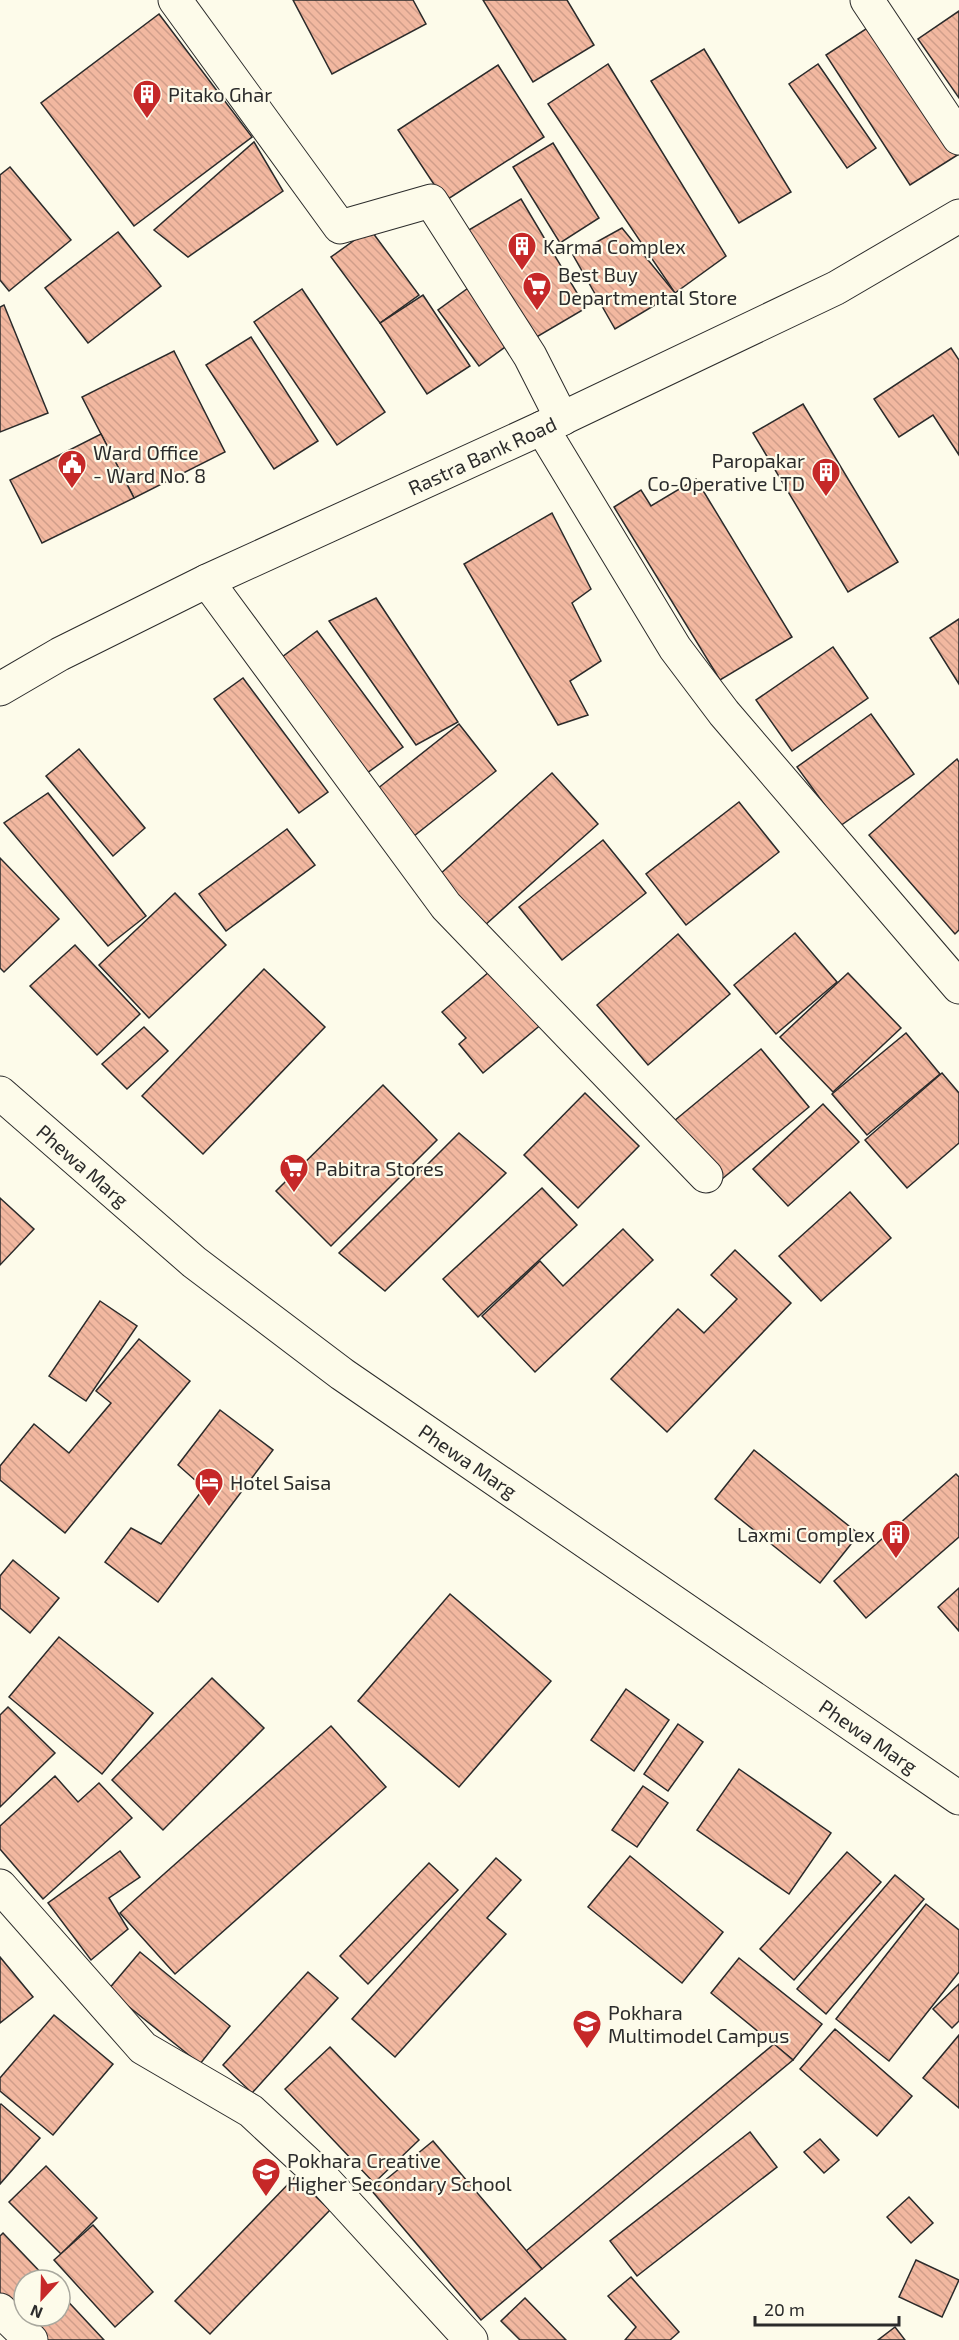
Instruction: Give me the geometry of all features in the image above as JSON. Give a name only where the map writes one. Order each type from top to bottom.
[{"type":"main road","points":[[175,0],[340,227],[430,201],[530,356],[552,424],[675,648],[724,714],[959,987]]},
{"type":"main road","points":[[867,0],[959,138]]},
{"type":"main road","name":"Rastra Bank Road","points":[[0,689],[60,654],[207,581],[552,424],[836,288],[959,216]]},
{"type":"main road","points":[[207,581],[446,906],[706,1176]]},
{"type":"main road","name":"Phewa Marg","points":[[0,1093],[194,1262],[342,1374],[959,1798]]},
{"type":"main road","points":[[0,1886],[143,2048],[251,2111],[319,2174],[471,2340]]},
{"type":"main road","points":[[0,2310],[31,2340]]},
{"type":"building","points":[[293,0],[413,0],[426,24],[332,74]]},
{"type":"building","points":[[483,0],[567,0],[594,45],[533,82]]},
{"type":"building","points":[[959,11],[959,98],[918,39]]},
{"type":"building","name":"Pitako Ghar","points":[[159,14],[252,137],[134,226],[41,103]]},
{"type":"building","points":[[875,23],[959,154],[910,185],[826,55]]},
{"type":"building","points":[[704,49],[791,192],[739,223],[651,81]]},
{"type":"building","points":[[608,64],[726,256],[675,293],[548,104]]},
{"type":"building","points":[[818,64],[876,148],[847,168],[789,84]]},
{"type":"building","points":[[498,65],[544,137],[445,201],[398,130]]},
{"type":"building","points":[[254,142],[283,191],[188,257],[154,230]]},
{"type":"building","points":[[553,143],[599,218],[560,243],[513,167]]},
{"type":"building","points":[[10,167],[71,240],[9,291],[0,280],[0,175]]},
{"type":"building","name":"Karma Complex","points":[[521,199],[586,308],[523,345],[457,237]]},
{"type":"building","points":[[622,228],[675,293],[615,329],[573,255]]},
{"type":"building","points":[[370,229],[419,295],[380,323],[331,257]]},
{"type":"building","points":[[118,232],[161,286],[88,343],[45,288]]},
{"type":"building","points":[[471,286],[512,342],[479,366],[438,310]]},
{"type":"building","points":[[302,289],[385,412],[337,445],[254,322]]},
{"type":"building","points":[[423,295],[470,366],[427,394],[380,323]]},
{"type":"building","points":[[4,305],[48,413],[0,432],[0,307]]},
{"type":"building","points":[[251,337],[318,441],[274,469],[206,365]]},
{"type":"building","points":[[951,348],[959,360],[959,455],[933,415],[899,437],[874,399]]},
{"type":"building","points":[[174,351],[225,452],[134,498],[82,397]]},
{"type":"building","name":"Paropakar Co-Operative LTD","points":[[803,404],[898,562],[848,592],[753,433]]},
{"type":"building","name":"Ward Office - Ward No. 8","points":[[101,434],[134,498],[42,543],[10,480]]},
{"type":"building","points":[[696,479],[792,637],[720,680],[614,507],[641,490],[651,506]]},
{"type":"building","points":[[552,513],[591,589],[572,603],[601,661],[570,681],[588,715],[558,725],[464,564]]},
{"type":"building","points":[[376,598],[458,722],[416,745],[329,621]]},
{"type":"building","points":[[959,619],[959,684],[930,638]]},
{"type":"building","points":[[317,631],[403,747],[356,781],[270,666]]},
{"type":"building","points":[[833,647],[868,698],[792,751],[756,700]]},
{"type":"building","points":[[243,678],[328,792],[299,813],[214,699]]},
{"type":"building","points":[[871,714],[914,774],[840,826],[797,767]]},
{"type":"building","points":[[459,724],[496,771],[414,836],[377,789]]},
{"type":"building","points":[[79,749],[145,828],[113,856],[46,776]]},
{"type":"building","points":[[957,759],[959,762],[959,930],[955,934],[869,835]]},
{"type":"building","points":[[552,773],[598,824],[484,926],[438,876]]},
{"type":"building","points":[[48,793],[146,916],[108,946],[4,823]]},
{"type":"building","points":[[739,802],[779,852],[686,925],[646,874]]},
{"type":"building","points":[[287,829],[315,865],[226,931],[199,894]]},
{"type":"building","points":[[603,840],[646,893],[562,960],[519,907]]},
{"type":"building","points":[[0,858],[59,919],[4,972],[0,968]]},
{"type":"building","points":[[175,893],[226,945],[149,1018],[99,965]]},
{"type":"building","points":[[795,933],[837,982],[776,1034],[734,985]]},
{"type":"building","points":[[678,934],[730,994],[648,1065],[597,1005]]},
{"type":"building","points":[[75,945],[140,1014],[97,1055],[30,986]]},
{"type":"building","points":[[496,966],[543,1023],[483,1073],[459,1044],[466,1038],[442,1012]]},
{"type":"building","points":[[264,969],[325,1027],[203,1154],[142,1096]]},
{"type":"building","points":[[848,973],[901,1028],[833,1092],[780,1037]]},
{"type":"building","points":[[144,1027],[168,1051],[127,1089],[102,1064]]},
{"type":"building","points":[[906,1033],[940,1074],[867,1135],[832,1094]]},
{"type":"building","points":[[761,1049],[809,1107],[722,1179],[674,1121]]},
{"type":"building","points":[[942,1073],[959,1093],[959,1143],[907,1188],[865,1140]]},
{"type":"building","points":[[383,1085],[437,1140],[331,1246],[276,1191]]},
{"type":"building","points":[[585,1093],[639,1146],[578,1208],[524,1155]]},
{"type":"building","points":[[823,1104],[859,1142],[788,1206],[753,1169]]},
{"type":"building","points":[[459,1133],[506,1173],[385,1291],[339,1253]]},
{"type":"building","points":[[542,1188],[577,1225],[478,1317],[443,1279]]},
{"type":"building","points":[[850,1192],[891,1238],[821,1301],[779,1256]]},
{"type":"building","points":[[0,1198],[34,1229],[0,1265]]},
{"type":"building","points":[[623,1229],[653,1260],[535,1372],[482,1316],[540,1261],[563,1286]]},
{"type":"building","points":[[735,1250],[791,1303],[667,1432],[611,1379],[678,1309],[704,1333],[737,1299],[711,1275]]},
{"type":"building","points":[[100,1301],[137,1326],[86,1401],[49,1376]]},
{"type":"building","points":[[139,1339],[190,1381],[65,1533],[0,1480],[0,1466],[34,1424],[69,1453],[111,1403],[96,1391]]},
{"type":"building","name":"Hotel Saisa","points":[[220,1410],[273,1450],[158,1602],[105,1562],[131,1528],[161,1544],[204,1488],[178,1465]]},
{"type":"building","points":[[754,1450],[859,1534],[820,1583],[715,1499]]},
{"type":"building","name":"Laxmi Complex","points":[[956,1474],[959,1477],[959,1537],[866,1618],[834,1581]]},
{"type":"building","points":[[13,1560],[59,1598],[30,1633],[0,1608],[0,1576]]},
{"type":"building","points":[[959,1588],[959,1631],[938,1607]]},
{"type":"building","points":[[450,1594],[551,1681],[459,1787],[358,1701]]},
{"type":"building","points":[[59,1637],[153,1713],[102,1774],[9,1697]]},
{"type":"building","points":[[212,1678],[264,1728],[163,1830],[112,1780]]},
{"type":"building","points":[[626,1689],[669,1720],[634,1771],[591,1740]]},
{"type":"building","points":[[8,1707],[55,1753],[0,1807],[0,1715]]},
{"type":"building","points":[[678,1724],[703,1742],[668,1791],[644,1774]]},
{"type":"building","points":[[331,1726],[386,1787],[175,1974],[120,1913]]},
{"type":"building","points":[[739,1769],[831,1833],[789,1894],[697,1830]]},
{"type":"building","points":[[55,1776],[78,1802],[99,1783],[132,1818],[43,1899],[0,1849],[0,1826]]},
{"type":"building","points":[[643,1786],[668,1803],[637,1847],[612,1830]]},
{"type":"building","points":[[120,1851],[140,1877],[109,1898],[128,1929],[91,1960],[48,1903]]},
{"type":"building","points":[[847,1852],[881,1882],[794,1980],[760,1949]]},
{"type":"building","points":[[630,1856],[723,1932],[682,1983],[588,1907]]},
{"type":"building","points":[[496,1858],[521,1880],[487,1918],[506,1934],[395,2057],[352,2019]]},
{"type":"building","points":[[429,1863],[458,1890],[368,1984],[340,1956]]},
{"type":"building","points":[[895,1875],[924,1899],[826,2014],[797,1989]]},
{"type":"building","points":[[926,1904],[959,1930],[959,1972],[889,2061],[836,2019]]},
{"type":"building","points":[[140,1952],[230,2026],[200,2064],[108,1990]]},
{"type":"building","points":[[0,1957],[33,1997],[0,2023]]},
{"type":"building","points":[[739,1958],[822,2024],[793,2060],[711,1993]]},
{"type":"building","points":[[308,1972],[338,1998],[252,2093],[223,2065]]},
{"type":"building","points":[[959,1984],[959,2021],[952,2028],[933,2009]]},
{"type":"building","points":[[54,2015],[113,2064],[53,2135],[0,2091],[0,2078]]},
{"type":"building","points":[[835,2029],[912,2096],[877,2136],[800,2069]]},
{"type":"building","points":[[959,2035],[959,2108],[923,2078]]},
{"type":"building","points":[[774,2044],[793,2060],[542,2269],[526,2251]]},
{"type":"building","points":[[330,2047],[419,2140],[374,2183],[285,2089]]},
{"type":"building","points":[[0,2105],[40,2138],[0,2184]]},
{"type":"building","points":[[750,2132],[777,2167],[637,2276],[610,2241]]},
{"type":"building","points":[[820,2139],[839,2160],[824,2173],[804,2152]]},
{"type":"building","points":[[433,2141],[542,2269],[481,2320],[372,2191]]},
{"type":"building","points":[[46,2166],[97,2218],[61,2254],[9,2202]]},
{"type":"building","points":[[295,2177],[330,2210],[210,2334],[175,2301]]},
{"type":"building","points":[[909,2197],[933,2223],[911,2243],[887,2217]]},
{"type":"building","points":[[93,2225],[153,2292],[115,2327],[72,2280],[72,2268],[61,2268],[54,2260]]},
{"type":"building","points":[[3,2233],[37,2268],[12,2268],[12,2312],[0,2299],[0,2236]]},
{"type":"building","points":[[916,2260],[959,2280],[942,2317],[899,2297]]},
{"type":"building","points":[[631,2277],[679,2332],[670,2340],[625,2340],[636,2327],[608,2296]]},
{"type":"building","points":[[525,2298],[566,2340],[520,2340],[501,2321]]},
{"type":"building","points":[[72,2306],[104,2340],[38,2340],[27,2328],[72,2328]]},
{"type":"building","points":[[895,2327],[905,2340],[878,2340]]},
{"type":"place","name":"Pitako Ghar","points":[[147,120]]},
{"type":"place","name":"Karma Complex","points":[[522,272]]},
{"type":"place","name":"Best Buy Departmental Store","points":[[537,312]]},
{"type":"place","name":"Ward Office - Ward No. 8","points":[[72,490]]},
{"type":"place","name":"Paropakar Co-Operative LTD","points":[[826,498]]},
{"type":"place","name":"Pabitra Stores","points":[[294,1194]]},
{"type":"place","name":"Hotel Saisa","points":[[209,1508]]},
{"type":"place","name":"Laxmi Complex","points":[[896,1560]]},
{"type":"place","name":"Pokhara Multimodel Campus","points":[[587,2050]]},
{"type":"place","name":"Pokhara Creative Higher Secondary School","points":[[266,2198]]}]
